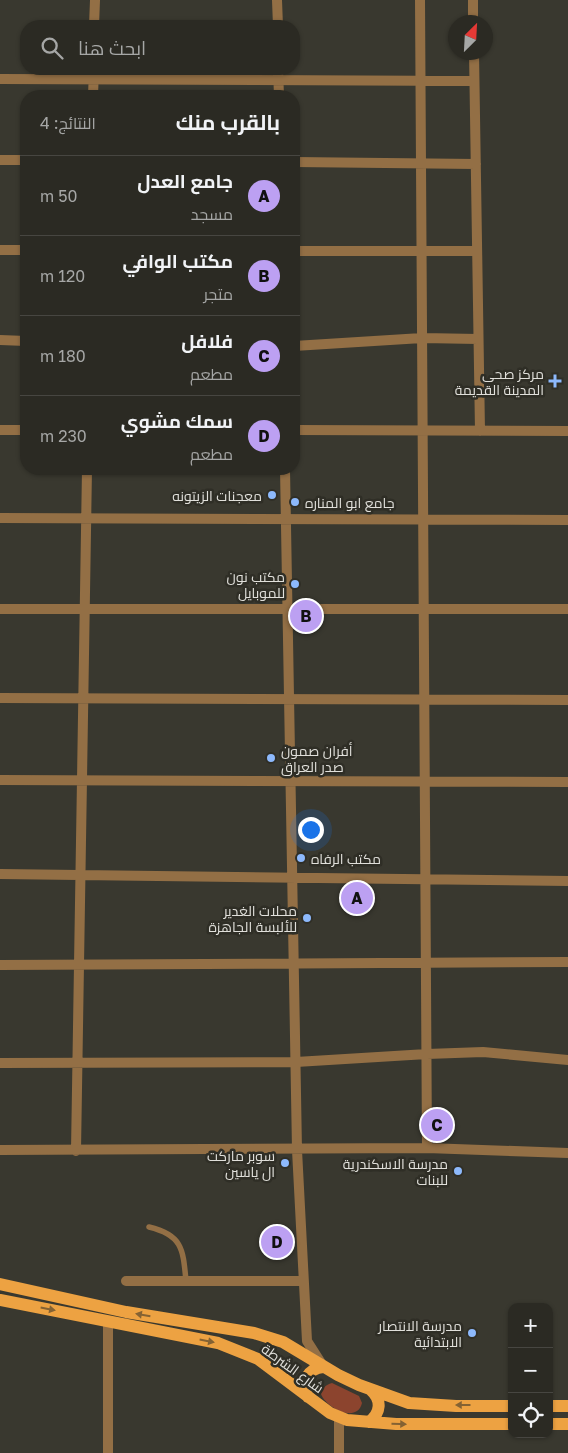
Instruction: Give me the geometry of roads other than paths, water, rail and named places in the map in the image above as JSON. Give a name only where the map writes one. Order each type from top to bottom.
[{"type":"main road","name":"شارع الشرطة","points":[[0,1284],[126,1312],[254,1333],[283,1342],[323,1366],[371,1390],[409,1402],[456,1406],[508,1406]]},
{"type":"main road","name":"شارع الشرطة","points":[[0,1300],[218,1343],[258,1359],[308,1398],[330,1413],[347,1420],[396,1424],[508,1424]]},
{"type":"main road","points":[[308,1398],[305,1392],[305,1380],[312,1370],[323,1366]]},
{"type":"main road","points":[[369,1422],[379,1409],[378,1398],[371,1390]]},
{"type":"main road","points":[[553,1406],[568,1406]]},
{"type":"main road","points":[[553,1424],[568,1424]]},
{"type":"street","points":[[94,20],[95,0]]},
{"type":"street","points":[[277,0],[278,20]]},
{"type":"street","points":[[420,0],[427,1148]]},
{"type":"street","points":[[473,0],[474,15]]},
{"type":"street","points":[[474,60],[480,431]]},
{"type":"street","points":[[0,79],[75,75]]},
{"type":"street","points":[[93,90],[94,75]]},
{"type":"street","points":[[125,75],[279,80],[474,80]]},
{"type":"street","points":[[279,75],[279,90]]},
{"type":"street","points":[[0,160],[20,160]]},
{"type":"street","points":[[300,162],[476,164]]},
{"type":"street","points":[[0,250],[20,250]]},
{"type":"street","points":[[300,251],[477,251]]},
{"type":"street","points":[[300,346],[422,338],[478,339]]},
{"type":"street","points":[[0,340],[20,341]]},
{"type":"street","points":[[0,430],[20,430]]},
{"type":"street","points":[[300,430],[568,431]]},
{"type":"street","points":[[76,1151],[87,475]]},
{"type":"street","points":[[285,475],[296,1062],[303,1282],[306,1341],[323,1366]]},
{"type":"street","points":[[0,518],[568,520]]},
{"type":"street","points":[[0,609],[568,609]]},
{"type":"street","points":[[0,698],[568,700]]},
{"type":"street","points":[[0,780],[568,782]]},
{"type":"street","points":[[0,874],[568,881]]},
{"type":"street","points":[[0,965],[568,962]]},
{"type":"street","points":[[0,1063],[296,1062],[483,1052],[568,1060]]},
{"type":"street","points":[[0,1150],[427,1148],[568,1153]]},
{"type":"street","points":[[126,1281],[303,1282]]},
{"type":"street","points":[[108,1321],[108,1453]]},
{"type":"street","points":[[339,1417],[339,1453]]},
{"type":"lane","points":[[149,1227],[162,1230],[174,1237],[182,1248],[186,1281]]},
{"type":"place","name":"مركز صحي المدينة القديمة","points":[[555,381]]},
{"type":"place","name":"معجنات الزيتونه","points":[[272,495]]},
{"type":"place","name":"جامع ابو المناره","points":[[295,502]]},
{"type":"place","name":"مكتب نون للموبايل","points":[[295,584]]},
{"type":"place","name":"مكتب الوافي","points":[[306,616]]},
{"type":"place","name":"أفران صمون صدر العراق","points":[[271,758]]},
{"type":"place","name":"مكتب الرفاه","points":[[301,858]]},
{"type":"place","name":"جامع العدل","points":[[357,898]]},
{"type":"place","name":"محلات الغدير للألبسة الجاهزة","points":[[307,918]]},
{"type":"place","name":"فلافل","points":[[437,1125]]},
{"type":"place","name":"سوبر ماركت ال ياسين","points":[[285,1163]]},
{"type":"place","name":"مدرسة الاسكندرية للبنات","points":[[458,1171]]},
{"type":"place","name":"سمك مشوي","points":[[277,1242]]},
{"type":"place","name":"مدرسة الانتصار الابتدائية","points":[[472,1333]]}]
